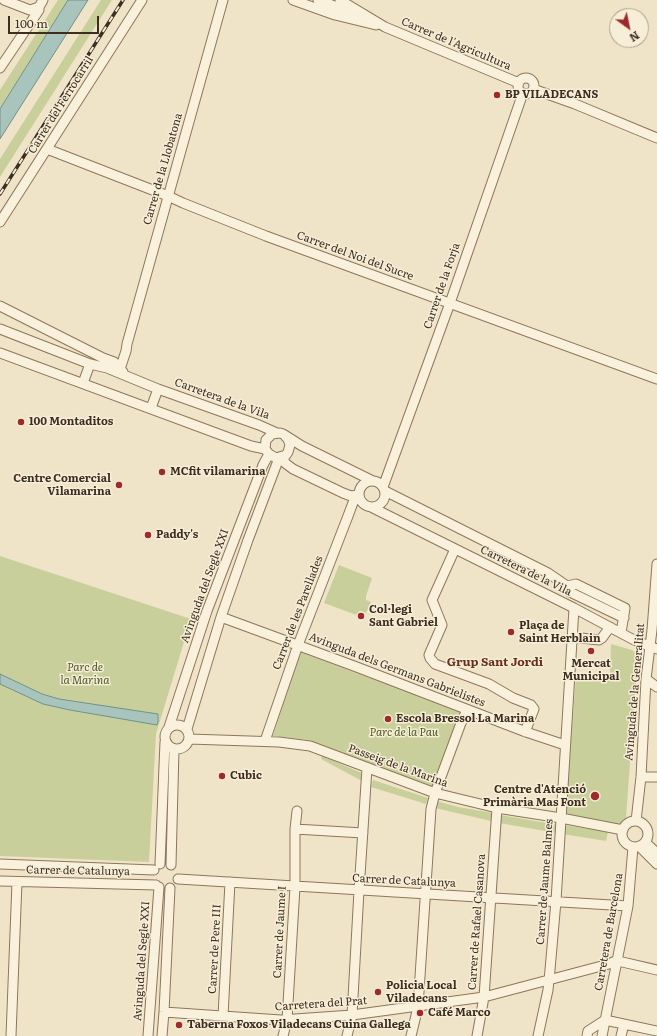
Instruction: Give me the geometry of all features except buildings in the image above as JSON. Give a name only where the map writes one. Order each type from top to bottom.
[{"type":"street","points":[[4,0],[30,10],[41,4]]},
{"type":"street","name":"Carrer del Ferrocarril","points":[[0,222],[142,0]]},
{"type":"street","name":"Carrer de la Llobatona","points":[[117,369],[127,344],[223,0]]},
{"type":"street","name":"Carrer de l'Agricultura","points":[[293,0],[335,15],[385,27]]},
{"type":"street","name":"Carrer de l'Agricultura","points":[[318,0],[372,20]]},
{"type":"street","name":"Carrer de l'Agricultura","points":[[340,0],[385,27],[519,83]]},
{"type":"street","points":[[0,68],[39,10],[41,4]]},
{"type":"street","points":[[25,29],[31,16],[27,9]]},
{"type":"street","points":[[524,78],[529,79],[533,82],[533,89],[530,92],[523,93],[518,88],[519,83],[524,78]]},
{"type":"street","points":[[533,89],[575,104],[657,138]]},
{"type":"street","name":"Carrer de la Forja","points":[[384,489],[523,93]]},
{"type":"street","name":"Carrer del Noi del Sucre","points":[[47,149],[266,236],[657,379]]},
{"type":"street","points":[[0,306],[103,358],[117,369]]},
{"type":"street","name":"Carretera de la Vila","points":[[0,329],[90,364],[117,369],[158,388],[259,425],[281,434],[373,481]]},
{"type":"street","points":[[0,353],[267,452],[274,457],[281,457]]},
{"type":"street","points":[[83,383],[90,364]]},
{"type":"street","name":"Carretera de la Vila","points":[[151,408],[158,388]]},
{"type":"street","name":"Avinguda del Segle XXI","points":[[169,727],[207,611],[263,465],[267,452],[265,443],[272,434],[281,434]]},
{"type":"street","points":[[186,729],[221,617],[248,540],[281,457],[288,452],[290,445],[288,438],[281,434]]},
{"type":"street","points":[[281,457],[285,463],[293,469],[343,494],[358,496]]},
{"type":"street","points":[[373,481],[380,483],[384,489],[385,496],[383,502],[371,508],[363,504],[358,496],[359,489],[362,484],[367,482],[373,481]]},
{"type":"street","name":"Carretera de la Vila","points":[[384,489],[548,573],[567,586],[570,592],[624,618],[625,608],[576,584],[567,586]]},
{"type":"street","name":"Carrer de les Parellades","points":[[265,741],[291,663],[354,500],[358,496]]},
{"type":"street","points":[[383,502],[391,517]]},
{"type":"street","name":"Carretera de la Vila","points":[[371,508],[654,648]]},
{"type":"street","points":[[455,549],[432,600],[442,625],[429,655],[430,658],[435,664],[489,684],[503,693],[531,704],[534,709],[525,732]]},
{"type":"street","name":"Avinguda de la Generalitat","points":[[636,821],[641,777],[646,679],[654,648],[657,564]]},
{"type":"street","name":"Carrer de Jaume Balmes","points":[[538,1036],[550,980],[574,608]]},
{"type":"street","name":"Avinguda dels Germans Gabrielistes","points":[[221,617],[525,732],[565,745]]},
{"type":"street","points":[[621,633],[624,618]]},
{"type":"street","points":[[572,637],[599,640],[610,627]]},
{"type":"street","points":[[646,679],[657,687]]},
{"type":"street","points":[[411,1036],[418,1006],[431,809],[435,794],[467,710]]},
{"type":"street","points":[[157,867],[165,863],[171,865],[177,870],[178,879],[174,886],[163,889],[157,886],[152,877],[157,867],[165,742],[164,735],[169,727],[178,724],[186,729],[189,735],[189,740],[184,747],[174,749],[168,746],[165,742]]},
{"type":"street","name":"Passeig de la Marina","points":[[189,740],[265,741],[310,746],[435,794],[497,808],[561,818],[622,830]]},
{"type":"street","points":[[171,865],[174,749]]},
{"type":"street","points":[[347,1036],[352,1015],[368,768]]},
{"type":"street","points":[[641,777],[657,778]]},
{"type":"street","name":"Carrer de Rafael Casanova","points":[[477,1036],[484,997],[497,808]]},
{"type":"street","name":"Carrer de Jaume I","points":[[283,1036],[287,1020],[295,887],[295,829],[297,811]]},
{"type":"street","points":[[639,845],[647,835],[646,829],[642,824],[636,821],[628,824],[622,830],[622,837],[624,841],[627,844],[639,845],[657,853]]},
{"type":"street","points":[[295,829],[363,833]]},
{"type":"street","points":[[639,845],[657,864]]},
{"type":"street","name":"Carretera de Barcelona","points":[[602,1036],[618,961],[639,845]]},
{"type":"street","name":"Carrer de Catalunya","points":[[0,864],[157,867]]},
{"type":"street","name":"Carrer de Catalunya","points":[[178,879],[628,906]]},
{"type":"street","name":"Carrer de Catalunya","points":[[0,881],[157,886]]},
{"type":"street","points":[[10,1036],[17,882]]},
{"type":"street","name":"Carrer de Pere III","points":[[223,1016],[230,882]]},
{"type":"street","name":"Avinguda del Segle XXI","points":[[148,1036],[157,886]]},
{"type":"street","name":"Avinguda del Segle XXI","points":[[162,1036],[170,888]]},
{"type":"street","points":[[618,961],[657,970]]},
{"type":"street","name":"Carretera del Prat","points":[[164,1012],[287,1020],[352,1015],[484,997],[618,961]]},
{"type":"street","points":[[587,1036],[588,1031],[605,1020],[657,1031]]},
{"type":"street","points":[[621,1036],[624,1024]]},
{"type":"green space","points":[[58,0],[68,0],[0,109],[0,90]]},
{"type":"green space","points":[[101,0],[112,0],[0,177],[0,159]]},
{"type":"green space","name":"Parc de la Marina","points":[[0,556],[191,619],[156,734],[149,862],[0,856]]},
{"type":"green space","points":[[339,565],[372,578],[366,596],[366,600],[371,602],[366,613],[364,612],[362,617],[324,603]]},
{"type":"green space","points":[[611,644],[632,650],[638,654],[626,817],[620,825],[565,814],[576,676],[610,677]]},
{"type":"green space","name":"Parc de la Pau","points":[[300,652],[462,712],[432,787],[308,740],[273,736]]},
{"type":"green space","points":[[322,756],[364,774],[362,781],[321,759]]},
{"type":"green space","points":[[373,780],[428,798],[426,804],[371,787]]},
{"type":"green space","points":[[436,801],[458,807],[493,813],[491,821],[435,808]]},
{"type":"green space","points":[[500,815],[559,825],[557,833],[499,823]]},
{"type":"green space","points":[[564,825],[608,832],[606,841],[562,834]]},
{"type":"water","points":[[68,0],[88,0],[0,139],[0,109]]},
{"type":"water","points":[[0,674],[42,694],[59,699],[158,714],[158,722],[157,725],[43,704],[0,684]]},
{"type":"railway","points":[[0,194],[123,0]]},
{"type":"place","name":"BP VILADECANS","points":[[497,95]]},
{"type":"place","name":"100 Montaditos","points":[[21,422]]},
{"type":"place","name":"MCfit vilamarina","points":[[162,472]]},
{"type":"place","name":"Centre Comercial Vilamarina","points":[[119,485]]},
{"type":"place","name":"Paddy's","points":[[148,535]]},
{"type":"place","name":"Col·legi Sant Gabriel","points":[[361,616]]},
{"type":"place","name":"Plaça de Saint Herblain","points":[[511,632]]},
{"type":"place","name":"Mercat Municipal","points":[[591,651]]},
{"type":"place","name":"Escola Bressol La Marina","points":[[388,719]]},
{"type":"place","name":"Cubic","points":[[222,776]]},
{"type":"place","name":"Centre d'Atenció Primària Mas Font","points":[[595,796]]},
{"type":"place","name":"Policia Local Viladecans","points":[[378,992]]},
{"type":"place","name":"Café Marco","points":[[420,1013]]},
{"type":"place","name":"Taberna Foxos Viladecans Cuina Gallega","points":[[179,1025]]},
{"type":"district","name":"Grup Sant Jordi","points":[[495,662]]}]
